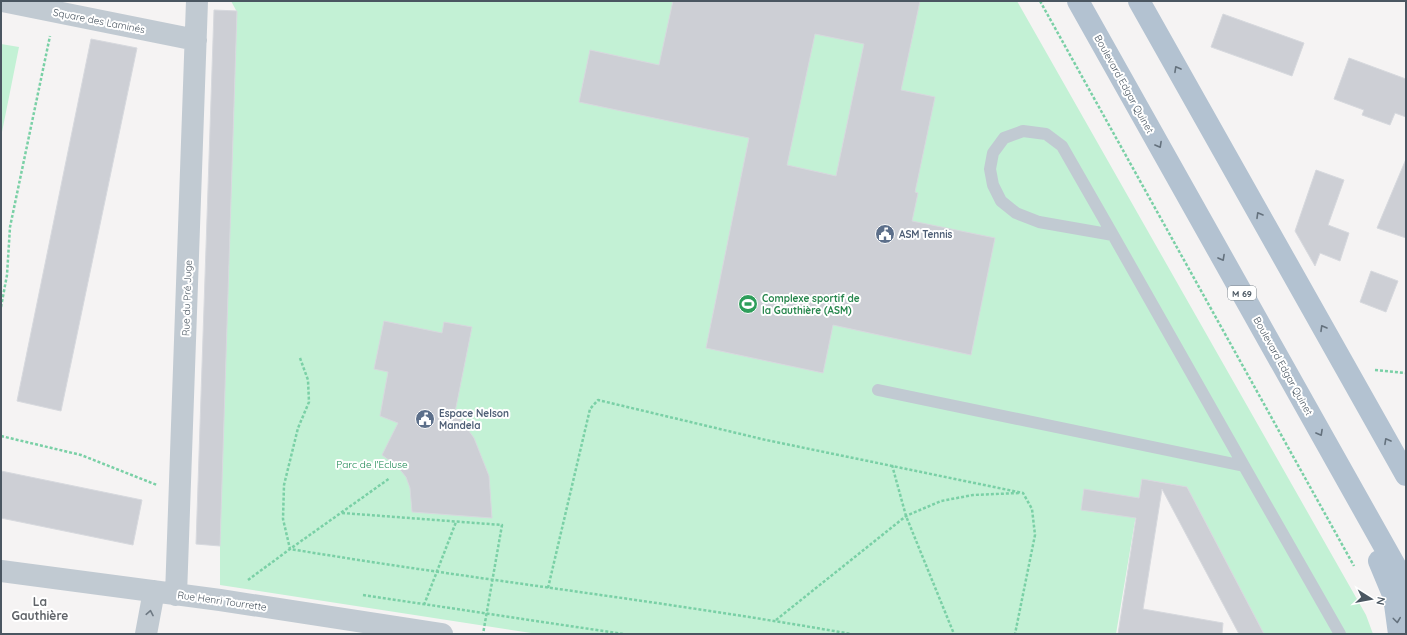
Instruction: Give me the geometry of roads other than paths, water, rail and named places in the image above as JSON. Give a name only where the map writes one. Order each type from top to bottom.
[{"type":"main road","name":"Boulevard Edgar Quinet","points":[[1078,1],[1406,585]]},
{"type":"main road","points":[[1139,1],[1406,475]]},
{"type":"main road","points":[[1346,479],[1394,597],[1399,634]]},
{"type":"street","name":"Square des Laminés","points":[[2,1],[196,40]]},
{"type":"street","name":"Rue du Pré Juge","points":[[176,595],[197,1]]},
{"type":"street","name":"Rue Henri Tourrette","points":[[1,571],[220,600],[442,634]]},
{"type":"street","points":[[146,634],[154,591]]},
{"type":"lane","points":[[1113,235],[1039,222],[1016,213],[1001,201],[993,185],[990,169],[993,153],[1004,138],[1023,130],[1046,134],[1062,146],[1113,235],[1340,634]]},
{"type":"lane","points":[[878,390],[1244,466]]},
{"type":"place","name":"ASM Tennis","points":[[885,234]]},
{"type":"place","name":"Complexe sportif de la Gauthière (ASM)","points":[[748,304]]},
{"type":"place","name":"Espace Nelson Mandela","points":[[425,419]]},
{"type":"district","name":"La Gauthière","points":[[40,608]]},
{"type":"park label","name":"Parc de l'Ecluse","points":[[372,464]]}]
